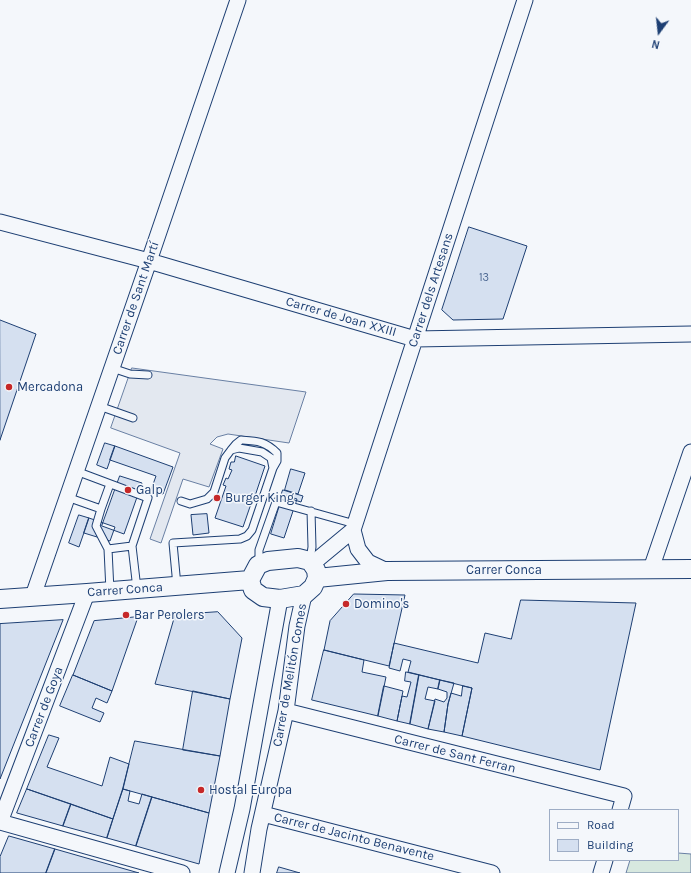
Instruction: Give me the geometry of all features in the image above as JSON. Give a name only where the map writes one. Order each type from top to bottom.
[{"type":"street","name":"Carrer de Sant Martí","points":[[32,596],[99,406],[238,0]]},
{"type":"street","name":"Carrer dels Artesans","points":[[354,527],[525,0]]},
{"type":"street","name":"Carrer de Joan XXIII","points":[[0,222],[149,261],[415,339],[691,334]]},
{"type":"street","points":[[652,569],[691,452]]},
{"type":"street","points":[[313,568],[298,558],[268,561],[254,573],[253,590],[263,597],[280,599],[304,595],[313,588],[313,568],[354,527]]},
{"type":"street","points":[[354,527],[358,549],[368,562],[387,571]]},
{"type":"street","name":"Carrer Conca","points":[[313,568],[387,571],[691,569]]},
{"type":"street","name":"Carrer Conca","points":[[0,599],[177,586],[254,573]]},
{"type":"street","name":"Carrer de Goya","points":[[0,822],[87,593]]},
{"type":"street","name":"Carrer de Melitón Comes","points":[[252,873],[263,814],[286,711],[297,626],[304,595]]},
{"type":"street","name":"Carrer de Melitón Comes","points":[[227,873],[242,809],[280,599]]},
{"type":"street","name":"Carrer de Sant Ferran","points":[[286,711],[622,803]]},
{"type":"street","name":"Carrer de Jacinto Benavente","points":[[263,814],[492,873]]},
{"type":"street","points":[[0,822],[182,873]]},
{"type":"street","points":[[601,873],[605,861]]},
{"type":"lane","points":[[112,368],[130,374],[148,375]]},
{"type":"lane","points":[[99,406],[133,418]]},
{"type":"lane","points":[[177,586],[173,543],[240,539],[247,536],[252,530],[273,468],[271,458],[262,452],[239,448],[231,450],[225,458],[214,492],[207,499],[190,504],[181,501]]},
{"type":"lane","points":[[76,471],[148,498],[132,546],[137,589]]},
{"type":"lane","points":[[110,484],[96,526],[108,549],[110,591]]},
{"type":"lane","points":[[67,497],[101,509]]},
{"type":"lane","points":[[254,573],[259,550],[276,502],[354,527]]},
{"type":"lane","points":[[311,512],[313,568]]},
{"type":"lane","points":[[108,549],[132,546]]},
{"type":"shaded area","points":[[132,368],[306,392],[289,443],[228,434],[217,437],[210,444],[223,449],[209,487],[183,479],[161,543],[150,539],[180,453],[111,428]]},
{"type":"shaded area","points":[[679,853],[691,854],[691,873],[626,873],[630,861],[679,861]]},
{"type":"building","points":[[469,227],[527,246],[503,319],[453,320],[442,310]]},
{"type":"building","name":"Mercadona","points":[[0,320],[36,334],[0,440]]},
{"type":"building","points":[[105,443],[115,446],[107,469],[97,465]]},
{"type":"building","points":[[115,446],[173,467],[163,494],[151,490],[156,476],[110,460]]},
{"type":"building","points":[[236,456],[265,466],[243,527],[215,518],[226,486],[223,485],[226,478],[228,479],[232,470],[229,469],[231,462],[234,462]]},
{"type":"building","points":[[291,469],[305,473],[298,494],[285,490]]},
{"type":"building","points":[[120,476],[142,483],[124,534],[102,526]]},
{"type":"building","points":[[283,490],[303,496],[301,502],[281,496]]},
{"type":"building","points":[[283,495],[297,499],[284,538],[271,534]]},
{"type":"building","points":[[207,514],[209,533],[193,535],[191,515]]},
{"type":"building","points":[[79,515],[89,518],[79,547],[69,543]]},
{"type":"building","points":[[89,518],[115,527],[110,541],[84,533]]},
{"type":"building","points":[[354,594],[405,595],[389,666],[324,650],[330,621]]},
{"type":"building","points":[[521,600],[636,603],[600,770],[462,736],[472,688],[408,672],[411,661],[403,659],[400,671],[389,668],[394,643],[478,663],[485,633],[511,639]]},
{"type":"building","points":[[218,612],[242,638],[230,699],[155,684],[175,615]]},
{"type":"building","points":[[138,617],[112,691],[73,675],[94,621]]},
{"type":"building","points":[[63,620],[0,779],[0,624]]},
{"type":"building","points":[[324,650],[364,660],[362,672],[386,677],[378,716],[312,700]]},
{"type":"building","points":[[406,672],[419,675],[410,724],[397,721],[402,696],[407,697],[411,682],[405,681]]},
{"type":"building","points":[[73,675],[112,691],[107,703],[96,698],[92,708],[104,713],[100,722],[60,706]]},
{"type":"building","points":[[419,675],[440,680],[438,689],[428,687],[425,699],[435,701],[428,729],[410,724]]},
{"type":"building","points":[[440,680],[454,683],[448,704],[444,732],[428,729],[435,699],[444,702],[447,698],[447,692],[438,689]]},
{"type":"building","points":[[384,686],[403,691],[397,721],[378,716]]},
{"type":"building","points":[[463,686],[472,688],[462,736],[444,732],[451,693],[461,696]]},
{"type":"building","points":[[193,691],[230,699],[220,756],[183,750]]},
{"type":"building","points":[[49,735],[59,738],[47,767],[102,786],[110,757],[129,764],[123,789],[113,819],[27,789]]},
{"type":"building","points":[[135,741],[220,756],[209,813],[123,789]]},
{"type":"building","points":[[27,789],[71,804],[63,826],[17,813]]},
{"type":"building","points":[[123,789],[130,791],[128,801],[139,804],[142,794],[152,797],[136,846],[107,838]]},
{"type":"building","points":[[152,797],[209,813],[199,864],[136,846]]},
{"type":"building","points":[[71,804],[113,819],[107,838],[63,826]]},
{"type":"building","points":[[9,836],[55,849],[46,873],[0,873],[0,857]]},
{"type":"building","points":[[55,849],[139,873],[46,873]]},
{"type":"building","points":[[279,867],[300,873],[277,873]]},
{"type":"place","name":"Mercadona","points":[[9,387]]},
{"type":"place","name":"Galp","points":[[128,490]]},
{"type":"place","name":"Burger King","points":[[217,498]]},
{"type":"place","name":"Domino's","points":[[346,604]]},
{"type":"place","name":"Bar Perolers","points":[[126,615]]},
{"type":"place","name":"Hostal Europa","points":[[201,790]]}]
